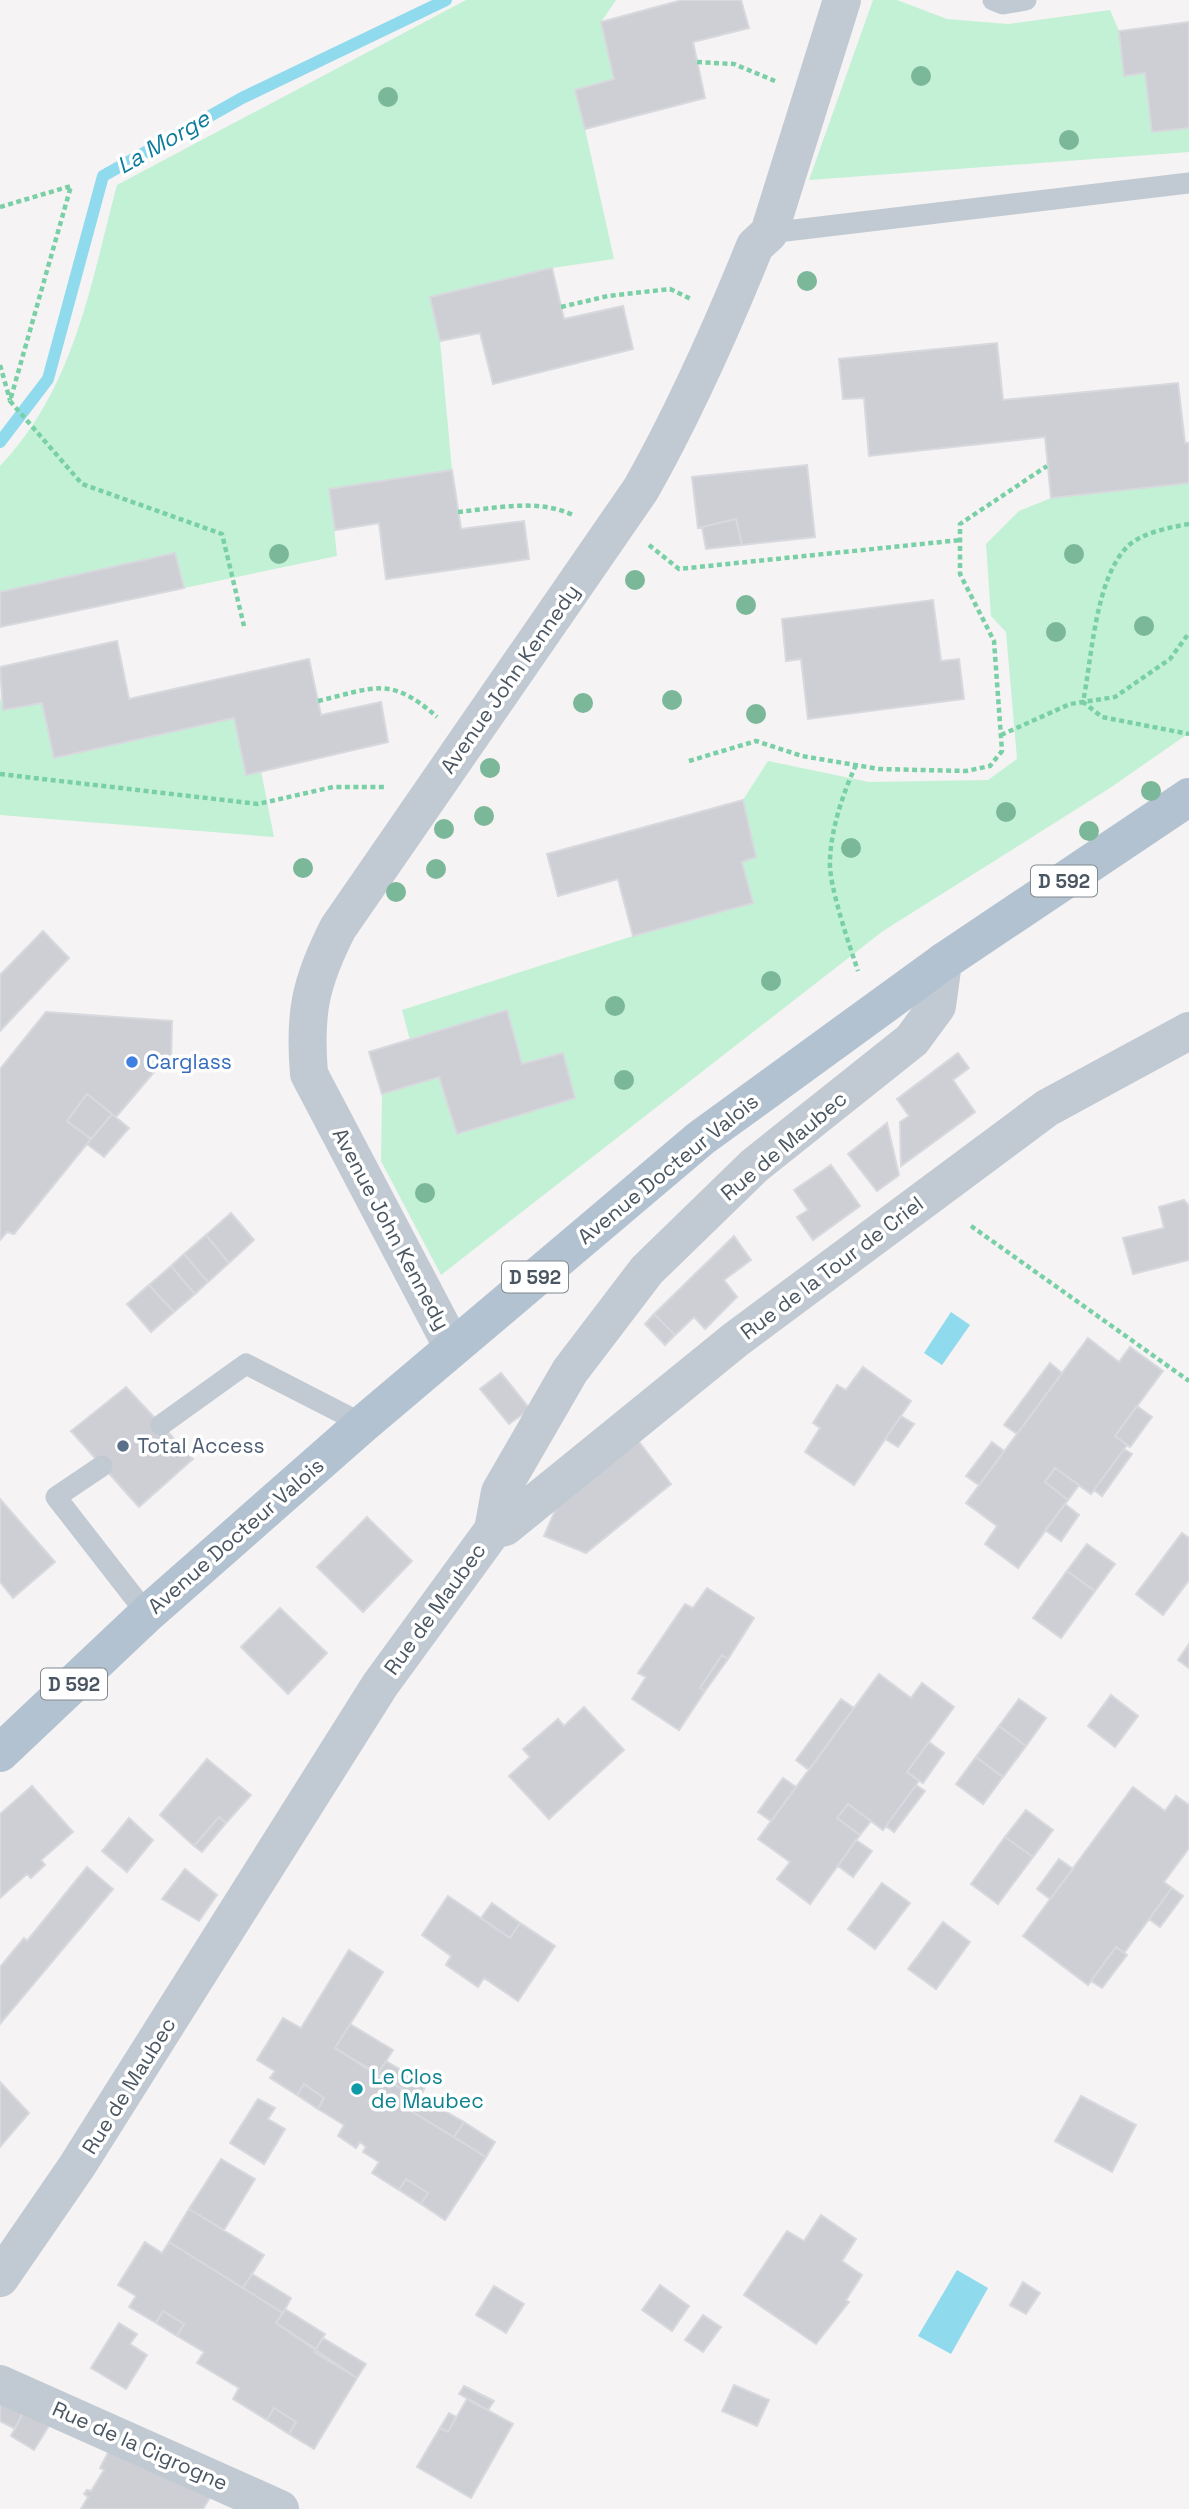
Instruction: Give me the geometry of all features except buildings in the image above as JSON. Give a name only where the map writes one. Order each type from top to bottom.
[{"type":"main road","name":"Avenue Docteur Valois","points":[[0,1753],[147,1614],[363,1424],[701,1138],[943,962],[1188,798]]},
{"type":"street","name":"Avenue John Kennedy","points":[[452,1346],[309,1074],[305,1028],[317,969],[338,929],[614,528],[671,435],[727,316],[755,246],[769,233],[842,0]]},
{"type":"street","name":"Rue de Maubec","points":[[0,2278],[78,2166],[380,1685],[492,1530],[500,1492],[570,1371],[647,1270],[754,1166],[912,1040],[937,1006],[943,962]]},
{"type":"street","name":"Rue de la Tour de Criel","points":[[492,1530],[505,1527],[735,1340],[1047,1108],[1189,1031]]},
{"type":"street","name":"Rue de la Cigrogne","points":[[0,2384],[280,2509]]},
{"type":"lane","points":[[993,0],[1003,4],[1026,0]]},
{"type":"lane","points":[[769,233],[1189,183]]},
{"type":"lane","points":[[161,1424],[246,1364],[363,1424]]},
{"type":"lane","points":[[102,1466],[56,1497],[147,1614]]},
{"type":"path","points":[[697,62],[734,64],[811,96]]},
{"type":"path","points":[[0,207],[71,186],[10,401]]},
{"type":"path","points":[[561,307],[608,296],[670,289],[727,316]]},
{"type":"path","points":[[0,365],[10,401],[82,484],[222,534],[244,626]]},
{"type":"path","points":[[689,761],[756,741],[802,756],[879,769],[966,771],[990,766],[1002,751],[994,641],[960,574],[960,524],[1048,466]]},
{"type":"path","points":[[458,512],[530,505],[561,509],[614,528],[679,569],[960,540]]},
{"type":"path","points":[[1083,702],[1106,580],[1128,545],[1169,527],[1189,524]]},
{"type":"path","points":[[1001,735],[1070,704],[1115,697],[1170,659],[1189,633]]},
{"type":"path","points":[[318,701],[383,686],[416,699],[466,743]]},
{"type":"path","points":[[1083,702],[1102,717],[1189,734]]},
{"type":"path","points":[[856,765],[845,789],[829,861],[846,939],[858,971]]},
{"type":"path","points":[[0,774],[258,804],[332,787],[384,786],[427,800]]},
{"type":"path","points":[[971,1226],[1189,1381]]},
{"type":"green space","points":[[466,0],[616,0],[601,22],[614,79],[585,129],[614,259],[552,268],[430,297],[440,341],[452,470],[330,489],[337,556],[184,588],[175,553],[0,592],[0,466],[46,403],[63,369],[88,297],[117,185]]},
{"type":"green space","points":[[873,0],[897,0],[947,19],[1008,24],[1110,10],[1119,31],[1124,76],[1145,73],[1152,132],[1189,128],[1189,152],[809,180]]},
{"type":"green space","points":[[1189,483],[1189,733],[1110,788],[883,931],[441,1275],[381,1161],[382,1094],[439,1077],[457,1134],[575,1097],[563,1053],[522,1064],[410,1040],[402,1010],[633,936],[753,903],[742,862],[756,857],[743,800],[768,761],[869,782],[988,780],[1017,759],[1006,632],[991,616],[986,544],[1019,511],[1051,498]]},
{"type":"green space","points":[[0,697],[3,710],[42,703],[55,758],[234,718],[261,771],[274,837],[0,815]]},
{"type":"water","points":[[951,1312],[970,1325],[942,1365],[924,1353]]},
{"type":"water","points":[[957,2270],[988,2288],[951,2354],[918,2336]]},
{"type":"waterway","name":"La Morge","points":[[0,442],[48,379],[103,176],[242,98],[446,0]]},
{"type":"place","name":"Carglass","points":[[132,1062]]},
{"type":"place","name":"Total Access","points":[[123,1446]]},
{"type":"place","name":"Le Clos de Maubec","points":[[357,2089]]}]
